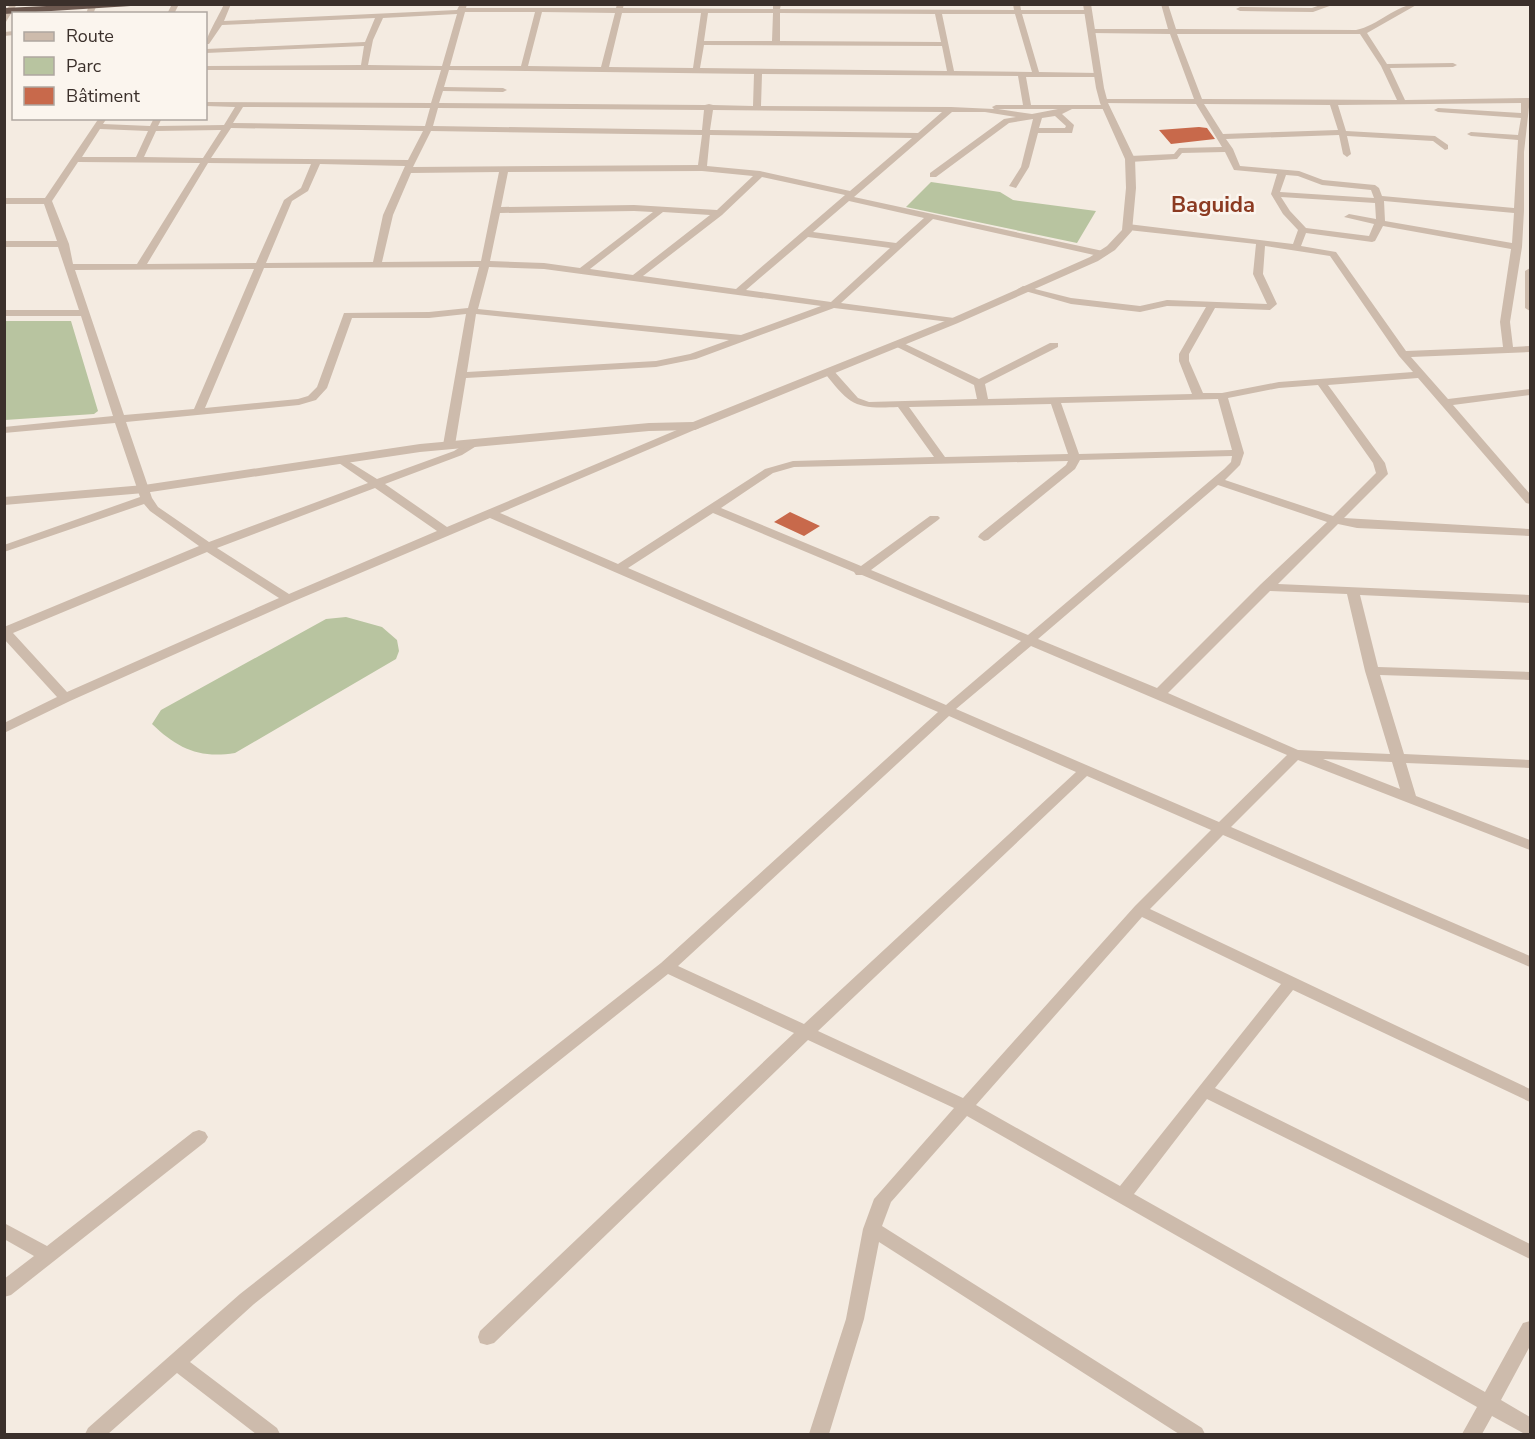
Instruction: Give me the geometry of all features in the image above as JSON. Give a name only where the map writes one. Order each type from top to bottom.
[{"type":"highway","points":[[9,8],[81,4]]},
{"type":"highway","points":[[9,8],[90,10],[158,4]]},
{"type":"street","points":[[207,41],[220,23],[228,4]]},
{"type":"street","points":[[1164,4],[1201,105],[1229,149],[1237,168],[1306,175],[1327,183],[1373,186],[1379,200],[1381,223],[1372,239],[1303,230],[1286,212],[1275,194],[1282,173]]},
{"type":"street","points":[[1249,32],[1239,7],[1313,10],[1332,4]]},
{"type":"street","points":[[1092,31],[1363,32],[1415,4]]},
{"type":"street","points":[[4,23],[9,8]]},
{"type":"street","points":[[4,729],[65,698],[445,531],[954,321],[1102,254],[1123,236],[1128,227],[1131,188],[1130,159],[1105,104],[1087,8],[1017,8],[938,12],[855,8],[705,11],[620,8],[539,11],[462,9],[380,16],[220,23]]},
{"type":"street","points":[[604,70],[620,8]]},
{"type":"street","points":[[776,43],[777,8]]},
{"type":"street","points":[[1017,8],[1036,74]]},
{"type":"street","points":[[377,264],[388,215],[428,129],[462,9]]},
{"type":"street","points":[[524,68],[539,11]]},
{"type":"street","points":[[696,71],[705,11]]},
{"type":"street","points":[[938,12],[951,73]]},
{"type":"street","points":[[364,66],[367,45],[380,16]]},
{"type":"street","points":[[1363,32],[1385,66],[1403,103]]},
{"type":"street","points":[[701,43],[943,44]]},
{"type":"street","points":[[207,51],[367,45]]},
{"type":"street","points":[[1385,66],[1453,65]]},
{"type":"street","points":[[207,68],[364,66],[1098,75]]},
{"type":"street","points":[[757,107],[758,72]]},
{"type":"street","points":[[1021,73],[1028,106]]},
{"type":"street","points":[[439,89],[503,90]]},
{"type":"street","points":[[1334,106],[1528,100],[1522,138],[1517,247],[1505,322],[1508,350]]},
{"type":"street","points":[[207,104],[435,105],[573,102],[985,110],[1036,117]]},
{"type":"street","points":[[985,110],[1028,106],[1071,107],[1105,104],[1334,106],[1526,116]]},
{"type":"street","points":[[141,265],[172,210],[207,162],[240,105]]},
{"type":"street","points":[[702,168],[709,106]]},
{"type":"street","points":[[1334,106],[1347,154]]},
{"type":"street","points":[[933,175],[1007,122],[1057,113],[1071,107]]},
{"type":"street","points":[[740,291],[951,109]]},
{"type":"street","points":[[1037,130],[1069,130],[1070,125],[1057,113]]},
{"type":"street","points":[[1013,186],[1025,167],[1037,130],[1036,117]]},
{"type":"street","points":[[138,161],[157,120]]},
{"type":"street","points":[[48,201],[100,122],[154,128],[228,126],[920,136]]},
{"type":"street","points":[[1222,137],[1282,132],[1342,133],[1435,139],[1445,147]]},
{"type":"street","points":[[1472,134],[1522,138]]},
{"type":"street","points":[[1130,159],[1177,156],[1179,151],[1229,149]]},
{"type":"street","points":[[75,159],[316,163],[504,170],[702,168],[760,174],[931,216],[1102,254]]},
{"type":"street","points":[[198,411],[288,200],[305,189],[316,163]]},
{"type":"street","points":[[449,445],[472,311],[485,264],[504,170]]},
{"type":"street","points":[[636,277],[719,213],[760,174]]},
{"type":"street","points":[[1520,182],[1530,183]]},
{"type":"street","points":[[1275,194],[1520,210]]},
{"type":"street","points":[[1333,254],[1357,200]]},
{"type":"street","points":[[4,201],[48,201]]},
{"type":"street","points":[[48,201],[145,494],[154,509],[288,599]]},
{"type":"street","points":[[496,210],[662,209],[719,213]]},
{"type":"street","points":[[583,270],[662,209]]},
{"type":"street","points":[[461,375],[675,361],[833,304],[931,216]]},
{"type":"street","points":[[1349,217],[1517,247]]},
{"type":"street","points":[[1128,227],[1261,242],[1333,254],[1403,354],[1530,501]]},
{"type":"street","points":[[1296,248],[1303,230]]},
{"type":"street","points":[[808,234],[897,246]]},
{"type":"street","points":[[1023,289],[1071,301],[1140,309],[1167,303],[1263,308],[1272,304],[1258,273],[1261,242]]},
{"type":"street","points":[[4,244],[64,244]]},
{"type":"street","points":[[71,267],[485,264],[583,270],[954,321]]},
{"type":"street","points":[[1530,271],[1530,308]]},
{"type":"street","points":[[1199,397],[1184,354],[1212,305]]},
{"type":"street","points":[[4,430],[120,417],[288,404],[312,398],[322,388],[348,315],[429,315],[472,311],[740,338]]},
{"type":"street","points":[[4,314],[86,313]]},
{"type":"street","points":[[899,344],[979,383]]},
{"type":"street","points":[[979,383],[1054,345]]},
{"type":"street","points":[[1403,354],[1530,349]]},
{"type":"street","points":[[829,372],[860,404],[1222,396],[1261,387],[1420,375]]},
{"type":"street","points":[[1159,694],[1265,586],[1382,474],[1379,463],[1321,382]]},
{"type":"street","points":[[979,383],[983,402]]},
{"type":"street","points":[[1444,403],[1529,395]]},
{"type":"street","points":[[95,1434],[247,1299],[667,967],[949,709],[1236,463],[1238,453],[1222,396]]},
{"type":"street","points":[[1055,401],[1075,458]]},
{"type":"street","points":[[902,404],[942,460]]},
{"type":"street","points":[[4,501],[145,494],[340,459],[449,445],[649,427],[695,426]]},
{"type":"street","points":[[65,698],[5,632],[208,547],[458,453],[474,442]]},
{"type":"street","points":[[619,569],[769,471],[786,465],[1238,453]]},
{"type":"street","points":[[984,537],[1063,475],[1075,458]]},
{"type":"street","points":[[340,459],[445,531]]},
{"type":"street","points":[[1216,481],[1334,520],[1383,526],[1530,533]]},
{"type":"street","points":[[4,549],[145,494]]},
{"type":"street","points":[[711,508],[860,572],[1159,694],[1296,754],[1409,796],[1530,845]]},
{"type":"street","points":[[489,513],[949,709],[1530,962]]},
{"type":"street","points":[[860,572],[934,518]]},
{"type":"street","points":[[1265,586],[1530,599]]},
{"type":"street","points":[[1353,592],[1372,671],[1409,796]]},
{"type":"street","points":[[1372,671],[1530,676]]},
{"type":"street","points":[[819,1434],[855,1319],[872,1229],[883,1199],[963,1106],[1140,910],[1296,754],[1530,764]]},
{"type":"street","points":[[487,1337],[806,1031],[1087,770]]},
{"type":"street","points":[[1140,910],[1530,1096]]},
{"type":"street","points":[[667,967],[963,1106],[1530,1427]]},
{"type":"street","points":[[1123,1196],[1290,983]]},
{"type":"street","points":[[1204,1090],[1530,1252]]},
{"type":"street","points":[[4,1290],[199,1137]]},
{"type":"street","points":[[872,1229],[1196,1434]]},
{"type":"street","points":[[4,1230],[48,1256]]},
{"type":"street","points":[[1472,1434],[1530,1329]]},
{"type":"street","points":[[176,1362],[270,1434]]},
{"type":"green space","points":[[931,182],[1000,192],[1013,200],[1096,211],[1077,243],[906,207]]},
{"type":"green space","points":[[5,321],[71,321],[98,411],[94,414],[5,420]]},
{"type":"green space","points":[[346,617],[382,627],[397,640],[399,651],[396,659],[235,753],[210,754],[189,750],[170,740],[152,724],[161,710],[326,619]]},
{"type":"building","points":[[1207,128],[1215,139],[1171,144],[1159,130]]},
{"type":"building","points":[[790,512],[820,526],[804,536],[774,522]]},
{"type":"district","name":"Baguida","points":[[1213,205]]}]
